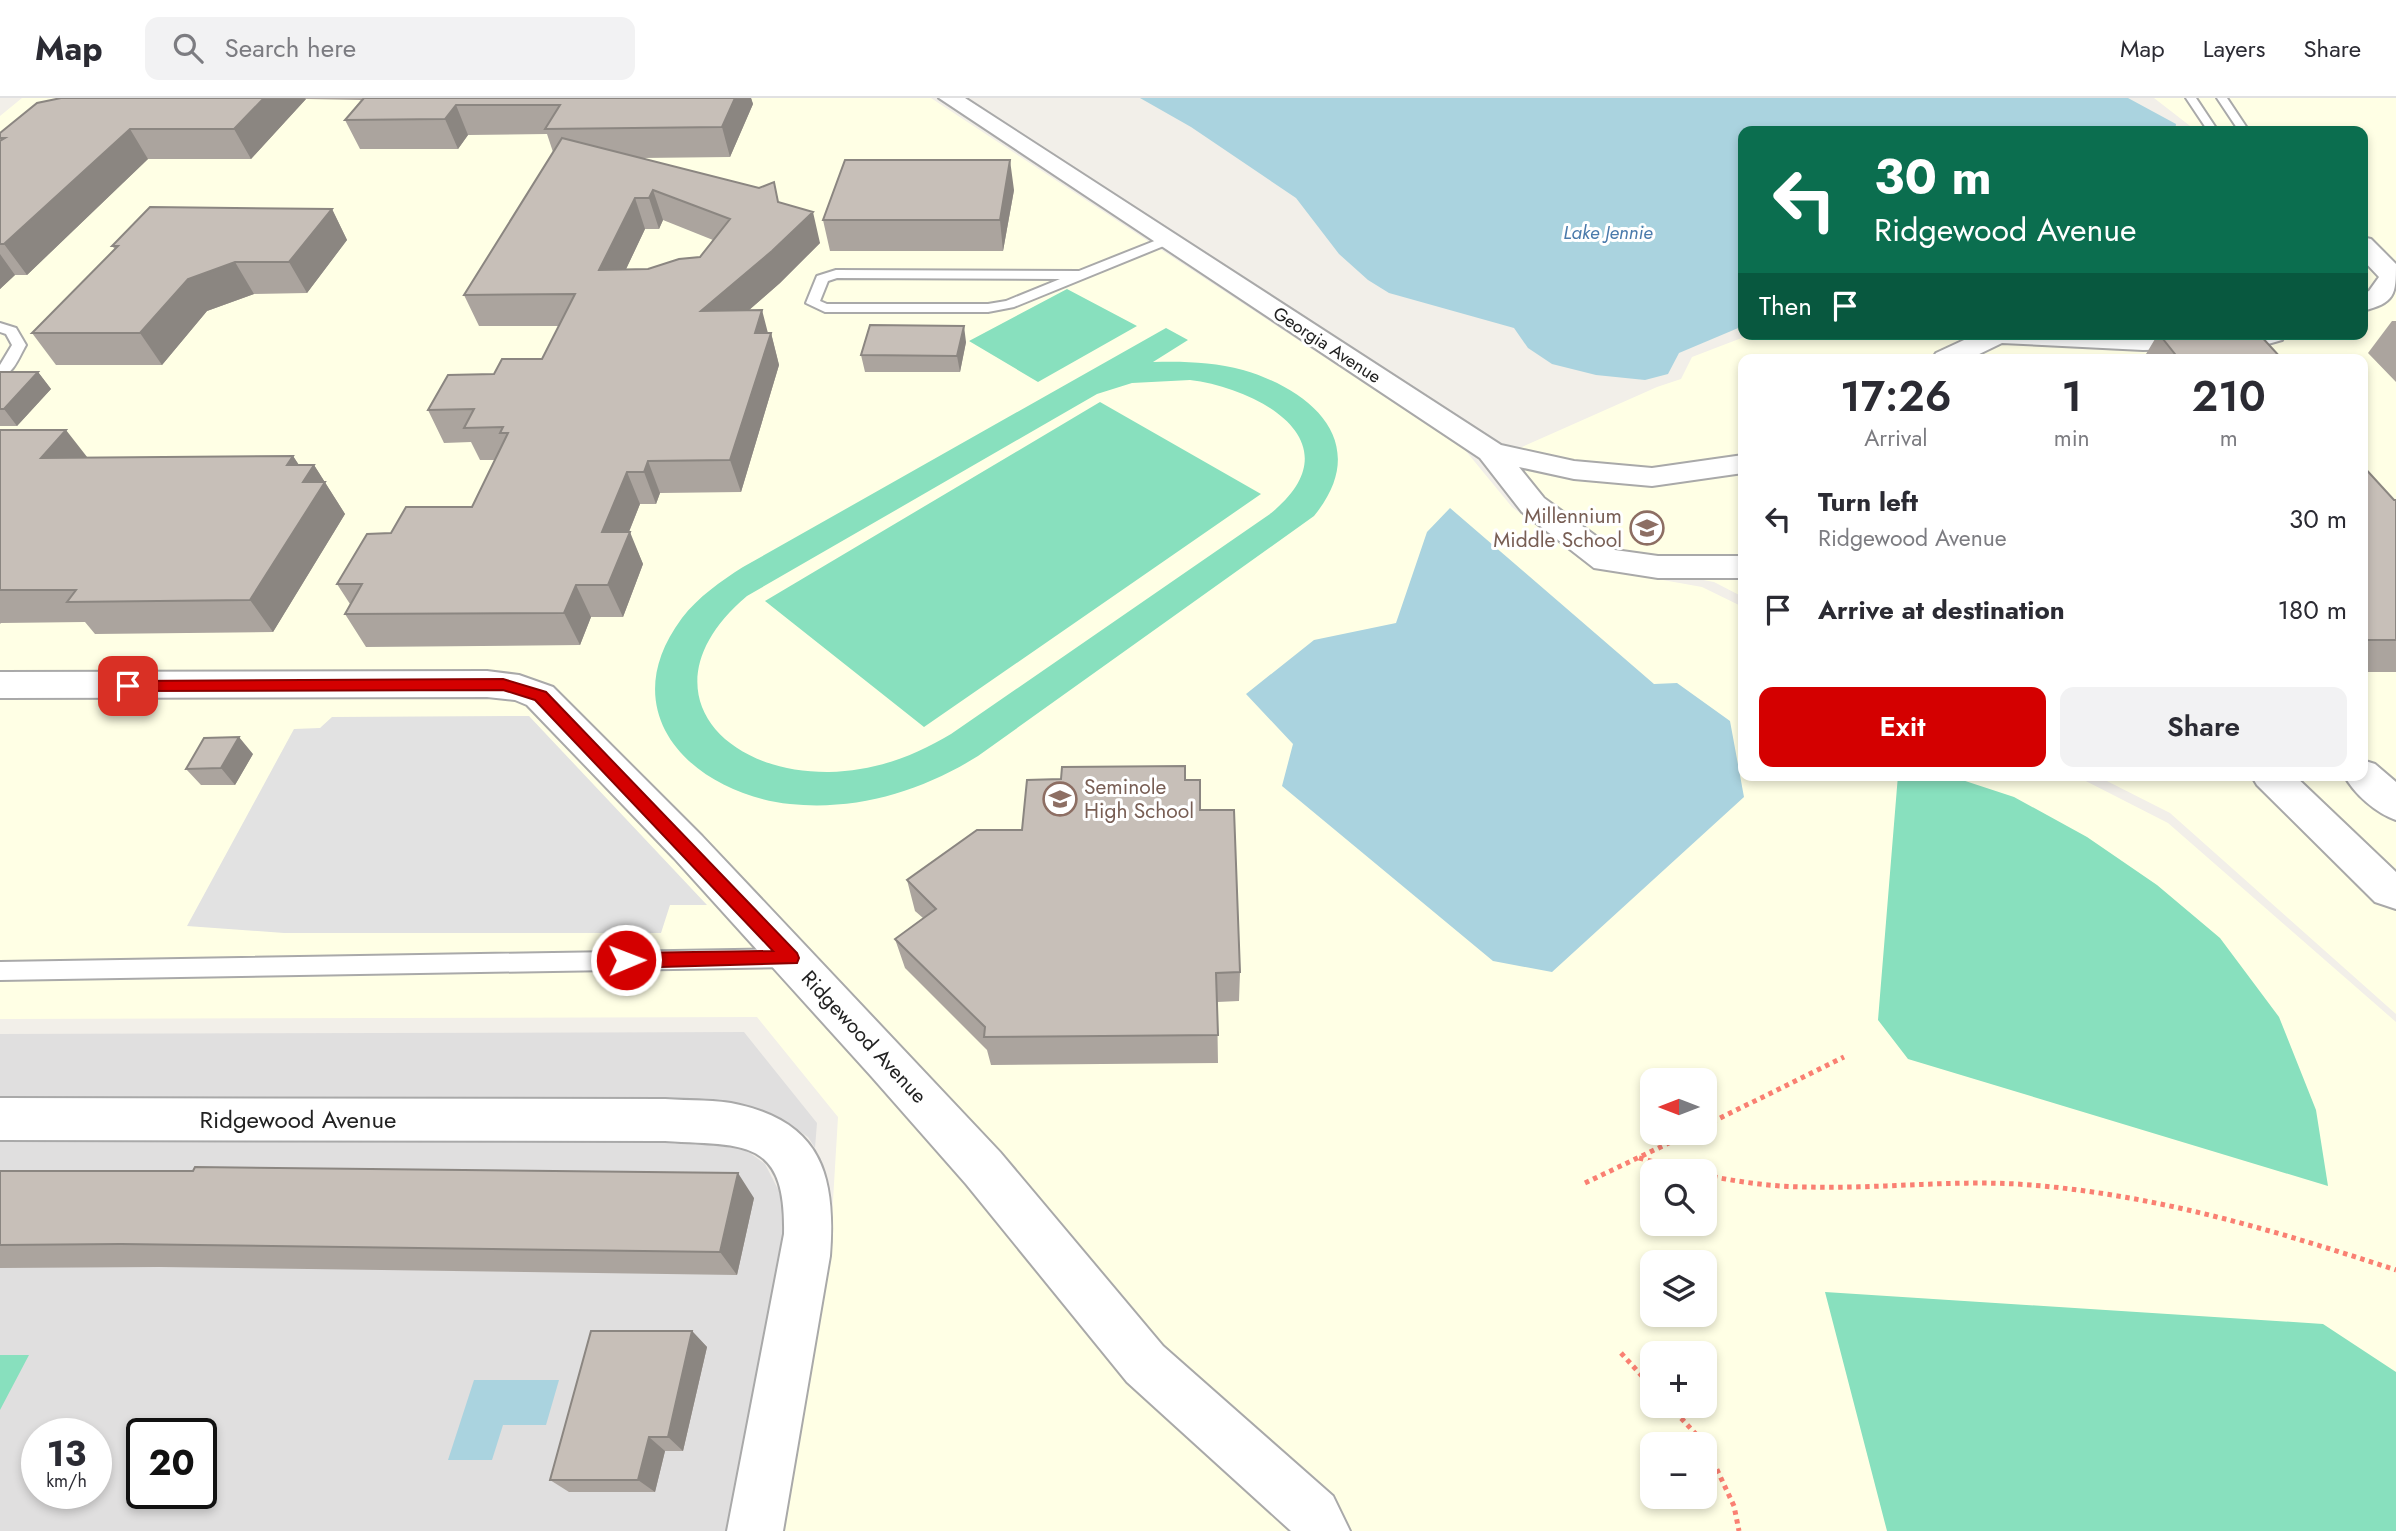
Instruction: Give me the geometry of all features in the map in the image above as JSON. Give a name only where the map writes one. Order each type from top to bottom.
[{"type":"street","name":"Georgia Avenue","points":[[950,98],[1492,452],[1593,472],[1652,477],[1738,465]]},
{"type":"street","points":[[2368,250],[2393,276],[2378,297],[2368,301]]},
{"type":"street","points":[[1957,354],[1988,340]]},
{"type":"street","points":[[2102,340],[2254,340]]},
{"type":"street","points":[[1492,452],[1533,505],[1606,560],[1658,568],[1738,567]]},
{"type":"street","points":[[1551,518],[1553,493],[1593,472]]},
{"type":"street","name":"Ridgewood Avenue","points":[[0,685],[487,684],[520,688],[540,696],[790,958],[983,1168],[1145,1364],[1314,1515],[1322,1531]]},
{"type":"street","points":[[2368,779],[2396,805]]},
{"type":"street","points":[[2276,781],[2389,890],[2396,892]]},
{"type":"street","name":"Ridgewood Avenue","points":[[0,1119],[665,1120],[741,1126],[766,1136],[786,1149],[796,1166],[807,1189],[810,1217],[806,1256],[755,1531]]},
{"type":"lane","points":[[2191,98],[2210,126]]},
{"type":"lane","points":[[2222,98],[2241,126]]},
{"type":"lane","points":[[1080,275],[999,272],[836,274],[822,279],[813,303],[825,308],[988,308],[1009,304],[1167,240]]},
{"type":"lane","points":[[0,327],[11,331],[19,345],[0,374]]},
{"type":"lane","points":[[0,971],[790,958]]},
{"type":"path","points":[[1717,1120],[1844,1057]]},
{"type":"path","points":[[1585,1183],[1666,1145]]},
{"type":"path","points":[[1717,1178],[1738,1183],[1813,1189],[1978,1182],[2062,1189],[2146,1203],[2258,1227],[2396,1270]]},
{"type":"path","points":[[1621,1353],[1640,1374]]},
{"type":"path","points":[[1681,1418],[1705,1444],[1734,1506],[1739,1531]]},
{"type":"shaded area","name":"Seminole High School","points":[[22,98],[931,98],[1465,450],[1512,507],[1590,567],[1702,587],[1738,605],[1738,781],[2086,781],[2168,823],[2396,1022],[2396,1531],[778,1531],[831,1234],[838,1117],[757,1017],[0,1019],[0,116]]},
{"type":"shaded area","name":"Millennium Middle School","points":[[2154,98],[2396,98],[2396,1014],[2170,813],[2107,781],[2368,781],[2368,354],[1738,354],[1738,594],[1714,582],[1590,559],[1488,462],[1657,387],[1681,379],[1692,357],[1738,339],[2368,340],[2368,126],[2190,126]]},
{"type":"shaded area","points":[[529,716],[707,905],[670,905],[661,933],[284,933],[187,926],[294,729],[320,728],[332,717]]},
{"type":"shaded area","points":[[744,1032],[817,1123],[815,1148],[808,1137],[783,1120],[754,1109],[671,1100],[0,1100],[0,1034]]},
{"type":"shaded area","points":[[0,1138],[659,1139],[731,1145],[750,1153],[765,1164],[782,1197],[785,1220],[726,1531],[0,1531]]},
{"type":"green space","points":[[1067,289],[1137,326],[1038,382],[969,341]]},
{"type":"green space","points":[[1166,328],[1188,340],[1153,362],[1220,365],[1269,379],[1293,392],[1312,407],[1327,424],[1336,444],[1338,466],[1331,490],[1314,516],[978,756],[912,788],[864,801],[790,804],[754,797],[722,784],[694,765],[673,743],[659,716],[655,686],[662,653],[688,610],[710,590],[743,567]],"holes":[[[1190,380],[1218,385],[1270,408],[1290,424],[1302,443],[1304,465],[1294,489],[1270,514],[951,734],[922,750],[877,766],[829,772],[788,768],[753,757],[726,739],[707,717],[698,690],[701,660],[717,628],[747,596],[1097,394],[1132,383]]]},
{"type":"green space","points":[[1100,402],[1261,494],[924,727],[765,601]]},
{"type":"green space","points":[[1898,781],[1965,781],[2014,797],[2087,837],[2157,885],[2220,938],[2279,1017],[2316,1110],[2328,1186],[1908,1059],[1878,1020]]},
{"type":"green space","points":[[1825,1292],[2323,1324],[2396,1372],[2396,1531],[1887,1531]]},
{"type":"green space","points":[[0,1355],[29,1355],[0,1410]]},
{"type":"water","name":"Lake Jennie","points":[[1140,98],[2128,98],[2176,124],[1738,126],[1738,328],[1679,353],[1668,374],[1645,380],[1596,375],[1552,364],[1528,348],[1514,328],[1389,293],[1368,280],[1339,254],[1296,198],[1191,127]]},
{"type":"water","points":[[1450,508],[1654,684],[1677,683],[1730,721],[1738,764],[1738,781],[1741,781],[1744,797],[1552,972],[1493,961],[1282,786],[1293,744],[1246,694],[1314,640],[1396,623],[1427,532]]},
{"type":"water","points":[[474,1380],[559,1380],[546,1425],[503,1425],[492,1460],[448,1460]]},
{"type":"building","points":[[61,98],[264,98],[234,129],[130,129],[4,244],[0,244],[0,141],[5,138],[0,138],[0,133],[37,103]]},
{"type":"building","points":[[364,98],[735,98],[722,127],[545,129],[560,105],[456,105],[445,119],[345,120]]},
{"type":"building","points":[[562,138],[759,188],[774,182],[778,202],[813,212],[701,311],[762,310],[755,333],[771,333],[730,460],[648,461],[644,472],[627,472],[602,532],[630,532],[608,585],[576,585],[564,613],[345,614],[362,584],[337,584],[367,534],[391,533],[406,507],[472,507],[508,433],[500,433],[503,427],[464,428],[474,409],[428,410],[448,375],[494,374],[502,359],[542,359],[575,294],[464,295]],"holes":[[[653,190],[730,219],[700,257],[679,259],[648,269],[599,270],[635,198],[649,198]]]},
{"type":"building","points":[[845,160],[1010,160],[1000,220],[823,220]]},
{"type":"building","points":[[150,207],[332,209],[289,262],[235,262],[188,279],[140,333],[32,333],[118,246],[112,246]]},
{"type":"building","points":[[870,325],[964,326],[957,356],[861,355]]},
{"type":"building","points":[[2164,340],[2265,340],[2277,354],[2175,354]]},
{"type":"building","points":[[0,372],[38,372],[4,409],[0,409]]},
{"type":"building","points":[[0,430],[66,430],[41,458],[293,456],[287,465],[314,465],[303,482],[325,482],[250,600],[67,602],[76,590],[0,590]]},
{"type":"building","points":[[2368,472],[2396,500],[2396,640],[2368,640]]},
{"type":"building","points":[[239,737],[221,768],[186,769],[204,738]]},
{"type":"building","points":[[1185,766],[1185,780],[1200,780],[1200,810],[1234,810],[1240,972],[1216,973],[1218,1035],[984,1037],[985,1027],[895,939],[936,909],[907,880],[977,830],[1022,830],[1027,780],[1061,779],[1062,767]]},
{"type":"building","points":[[195,1167],[738,1173],[720,1252],[121,1244],[0,1245],[0,1171],[193,1171]]},
{"type":"building","points":[[591,1331],[692,1331],[668,1437],[649,1437],[638,1480],[550,1480]]},
{"type":"place","name":"Millennium Middle School","points":[[1647,528]]},
{"type":"place","name":"Seminole High School","points":[[1060,799]]},
{"type":"route","points":[[128,686],[503,684],[540,696],[688,847],[790,958],[626,960]]}]
